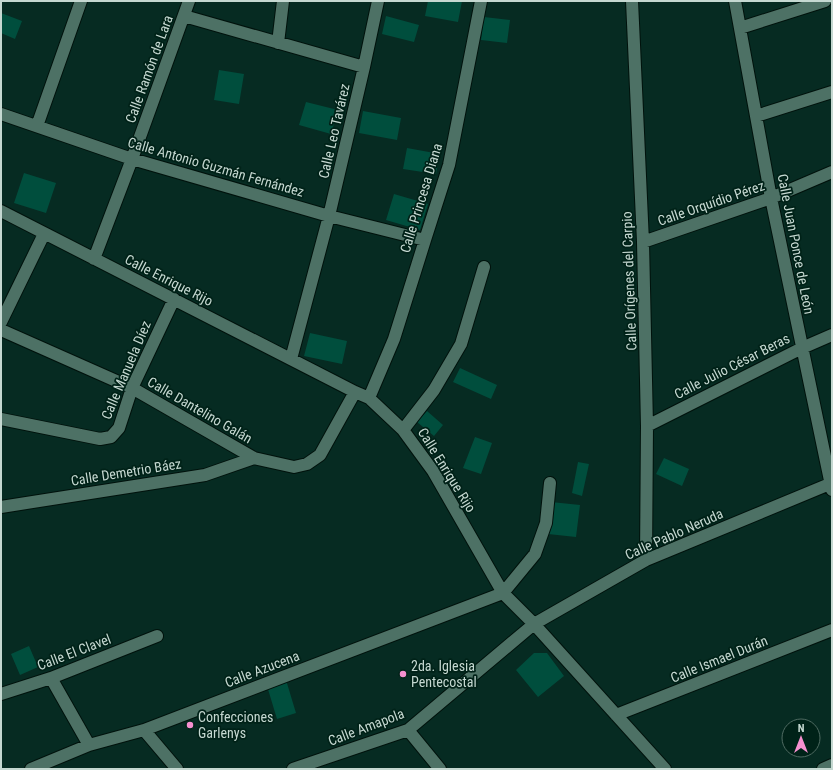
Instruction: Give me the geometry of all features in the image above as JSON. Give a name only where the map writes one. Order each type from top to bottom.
[{"type":"street","points":[[37,126],[81,1]]},
{"type":"street","name":"Calle Ramón de Lara","points":[[94,259],[189,1]]},
{"type":"street","points":[[278,42],[283,1]]},
{"type":"street","name":"Calle Leo Tavárez","points":[[291,359],[329,216],[378,1]]},
{"type":"street","name":"Calle Princesa Diana","points":[[369,398],[394,339],[449,165],[481,1]]},
{"type":"street","name":"Calle Orígenes del Carpio","points":[[632,1],[643,242],[648,426],[646,560]]},
{"type":"street","name":"Calle Juan Ponce de León","points":[[735,1],[771,198],[831,486]]},
{"type":"street","points":[[740,28],[825,1]]},
{"type":"street","points":[[184,16],[364,66]]},
{"type":"street","points":[[756,116],[832,92]]},
{"type":"street","name":"Calle Antonio Guzmán Fernández","points":[[1,114],[132,159],[329,216],[425,240]]},
{"type":"street","name":"Calle Orquídio Pérez","points":[[643,242],[771,198],[832,172]]},
{"type":"street","name":"Calle Enrique Rijo","points":[[1,211],[369,398],[403,430],[433,471],[503,593],[534,624],[665,769]]},
{"type":"street","points":[[1,322],[44,234]]},
{"type":"street","points":[[403,430],[434,390],[461,344],[484,267]]},
{"type":"street","name":"Calle Manuela Díez","points":[[1,418],[100,439],[111,437],[119,428],[132,388],[174,299]]},
{"type":"street","name":"Calle Dantelino Galán","points":[[1,330],[132,388],[254,458],[294,467],[307,464],[320,455],[355,392]]},
{"type":"street","name":"Calle Julio César Beras","points":[[648,426],[802,348],[832,335]]},
{"type":"street","name":"Calle Demetrio Báez","points":[[1,507],[205,475],[254,458]]},
{"type":"street","points":[[503,593],[535,554],[546,523],[550,483]]},
{"type":"street","name":"Calle Pablo Neruda","points":[[534,624],[646,560],[831,486]]},
{"type":"street","name":"Calle Azucena","points":[[31,769],[89,745],[144,730],[503,593]]},
{"type":"street","name":"Calle Amapola","points":[[293,769],[408,730],[534,624]]},
{"type":"street","name":"Calle Ismael Durán","points":[[616,715],[832,630]]},
{"type":"street","name":"Calle El Clavel","points":[[1,694],[51,678],[157,636]]},
{"type":"street","points":[[51,678],[89,745]]},
{"type":"street","points":[[144,730],[176,769]]},
{"type":"street","points":[[408,730],[440,769]]},
{"type":"street","points":[[823,769],[832,764]]},
{"type":"building","points":[[428,1],[462,1],[458,22],[425,16]]},
{"type":"building","points":[[1,13],[22,21],[15,39],[1,33]]},
{"type":"building","points":[[386,16],[419,25],[414,42],[382,34]]},
{"type":"building","points":[[484,17],[510,20],[507,43],[481,40]]},
{"type":"building","points":[[219,70],[244,74],[239,104],[214,100]]},
{"type":"building","points":[[306,102],[338,110],[331,134],[299,125]]},
{"type":"building","points":[[363,111],[401,118],[397,140],[359,133]]},
{"type":"building","points":[[407,148],[440,154],[436,174],[403,169]]},
{"type":"building","points":[[24,173],[56,183],[46,213],[14,203]]},
{"type":"building","points":[[394,194],[428,204],[420,230],[386,220]]},
{"type":"building","points":[[310,333],[347,341],[342,364],[304,356]]},
{"type":"building","points":[[460,368],[497,385],[491,399],[453,382]]},
{"type":"building","points":[[427,411],[443,425],[434,436],[417,422]]},
{"type":"building","points":[[475,437],[492,443],[481,474],[463,468]]},
{"type":"building","points":[[664,458],[689,469],[682,486],[656,474]]},
{"type":"building","points":[[578,462],[589,464],[582,496],[572,493]]},
{"type":"building","points":[[551,502],[580,505],[576,537],[548,534]]},
{"type":"building","points":[[29,646],[38,667],[20,675],[11,654]]},
{"type":"building","points":[[534,653],[547,653],[564,676],[538,697],[516,670]]},
{"type":"building","points":[[286,680],[296,713],[277,719],[267,686]]},
{"type":"place","name":"2da. Iglesia Pentecostal","points":[[403,674]]},
{"type":"place","name":"Confecciones Garlenys","points":[[190,725]]}]
